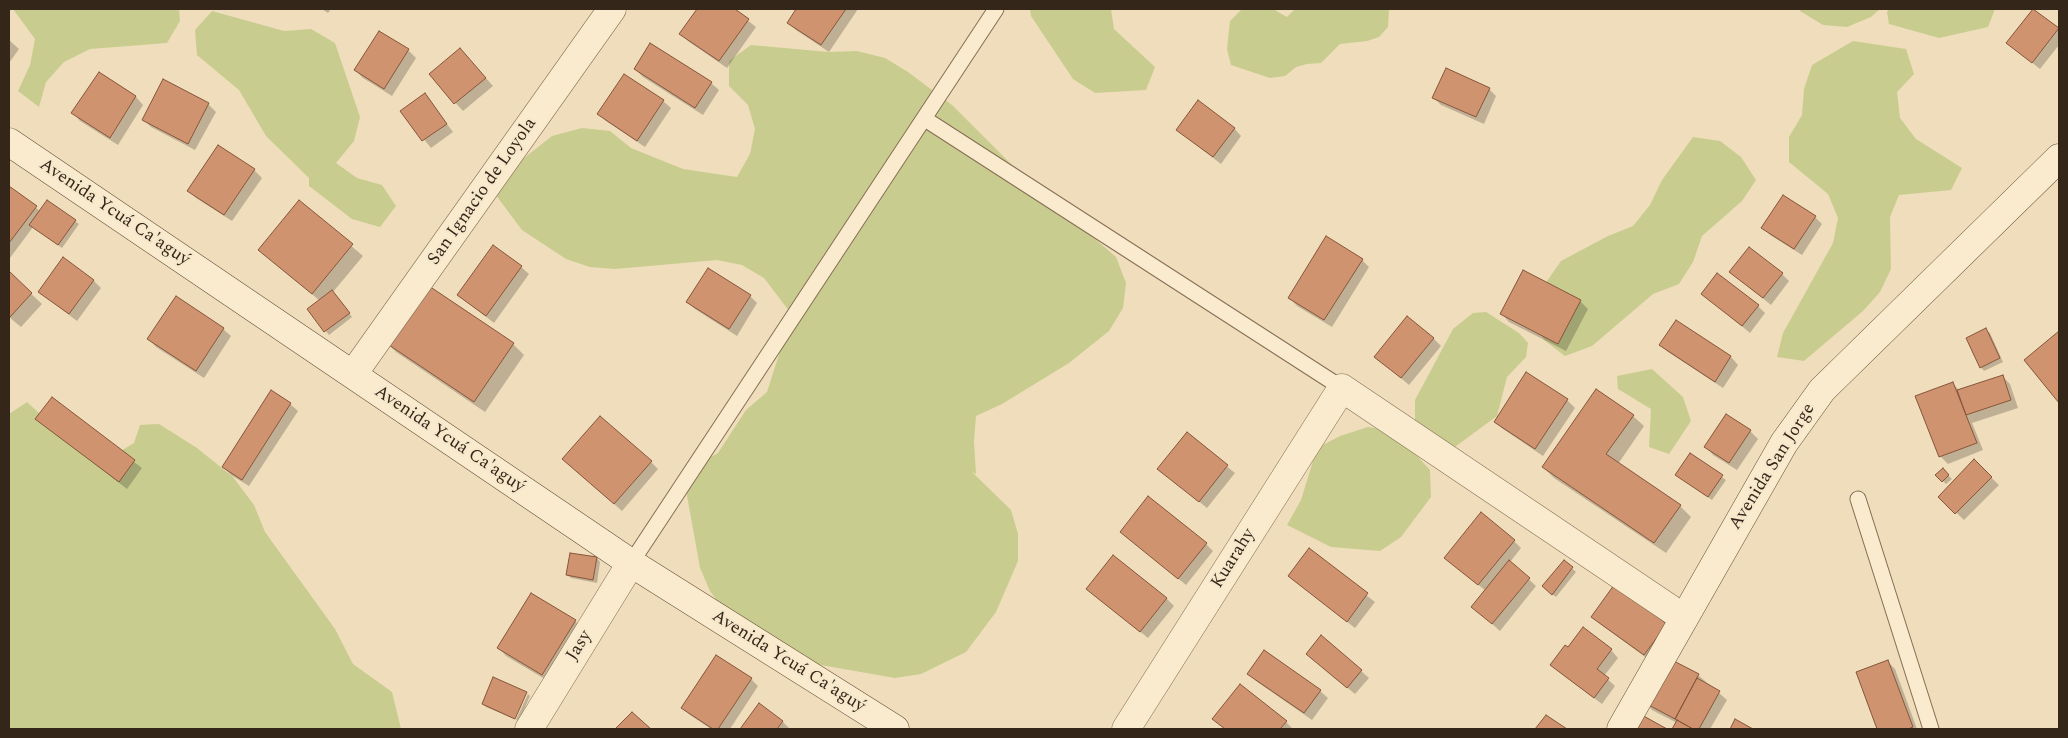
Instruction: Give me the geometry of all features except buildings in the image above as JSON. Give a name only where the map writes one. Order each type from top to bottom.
[{"type":"street","name":"San Ignacio de Loyola","points":[[353,374],[612,9]]},
{"type":"street","name":"Avenida Ycuá Ca'aguý","points":[[9,142],[631,563],[895,729]]},
{"type":"street","name":"Avenida San Jorge","points":[[1621,729],[1784,443],[1822,390],[2059,158]]},
{"type":"street","points":[[1342,388],[1684,618]]},
{"type":"street","name":"Kuarahy","points":[[1126,729],[1342,388]]},
{"type":"street","name":"Jasy","points":[[529,729],[631,563]]},
{"type":"lane","points":[[631,563],[996,9]]},
{"type":"lane","points":[[925,119],[1342,388]]},
{"type":"lane","points":[[1858,499],[1931,729]]},
{"type":"green space","points":[[13,9],[179,9],[180,21],[167,43],[90,49],[64,62],[46,82],[39,107],[18,91],[30,65],[35,39]]},
{"type":"green space","points":[[1030,9],[1111,9],[1114,29],[1155,67],[1146,90],[1095,93],[1073,79],[1031,16]]},
{"type":"green space","points":[[1242,9],[1273,9],[1287,17],[1295,9],[1389,9],[1388,27],[1379,37],[1367,41],[1340,44],[1321,63],[1296,67],[1285,76],[1270,78],[1231,65],[1227,49],[1230,21]]},
{"type":"green space","points":[[1800,9],[1880,9],[1871,17],[1847,27],[1823,25],[1800,11]]},
{"type":"green space","points":[[1889,9],[1995,9],[1988,27],[1939,38],[1889,24],[1887,12]]},
{"type":"green space","points":[[212,11],[284,31],[311,29],[335,43],[360,117],[354,141],[336,163],[357,178],[382,185],[396,206],[380,227],[352,219],[309,186],[309,178],[266,136],[239,90],[197,55],[195,30]]},
{"type":"green space","points":[[1853,41],[1906,49],[1914,74],[1897,92],[1900,118],[1916,139],[1962,168],[1951,190],[1899,195],[1890,217],[1891,269],[1880,292],[1863,311],[1804,361],[1777,357],[1783,333],[1833,243],[1838,218],[1828,194],[1789,162],[1789,137],[1802,115],[1804,89],[1812,65]]},
{"type":"green space","points":[[751,45],[829,52],[857,51],[885,58],[908,72],[952,105],[1011,164],[1056,199],[1074,221],[1116,257],[1126,283],[1123,308],[1109,331],[1069,363],[1002,404],[976,416],[974,442],[976,474],[972,472],[1011,510],[1018,534],[1018,561],[996,612],[966,652],[921,674],[895,678],[815,664],[725,612],[710,591],[700,568],[686,490],[694,466],[718,453],[746,410],[767,392],[783,342],[796,320],[764,278],[742,265],[717,260],[615,269],[590,267],[566,259],[522,230],[489,186],[552,136],[582,128],[610,131],[631,148],[683,169],[737,177],[750,154],[755,129],[748,105],[729,86],[729,61]]},
{"type":"green space","points":[[1693,137],[1720,141],[1741,157],[1756,180],[1742,201],[1702,236],[1693,262],[1679,284],[1653,294],[1592,346],[1565,356],[1544,340],[1533,318],[1531,304],[1561,261],[1608,236],[1633,226],[1650,205],[1662,180]]},
{"type":"green space","points":[[1486,312],[1519,333],[1528,343],[1526,357],[1507,377],[1497,416],[1444,455],[1415,426],[1415,400],[1453,329],[1473,313]]},
{"type":"green space","points":[[1652,369],[1683,397],[1691,421],[1669,454],[1649,447],[1651,409],[1618,389],[1617,376]]},
{"type":"green space","points":[[27,402],[74,445],[109,458],[134,443],[140,425],[159,424],[197,448],[233,477],[254,505],[265,532],[335,629],[353,664],[392,692],[401,729],[9,729],[9,414]]},
{"type":"green space","points":[[1368,427],[1394,431],[1430,470],[1431,497],[1401,537],[1380,551],[1331,547],[1287,525],[1301,500],[1317,448],[1340,436]]}]
